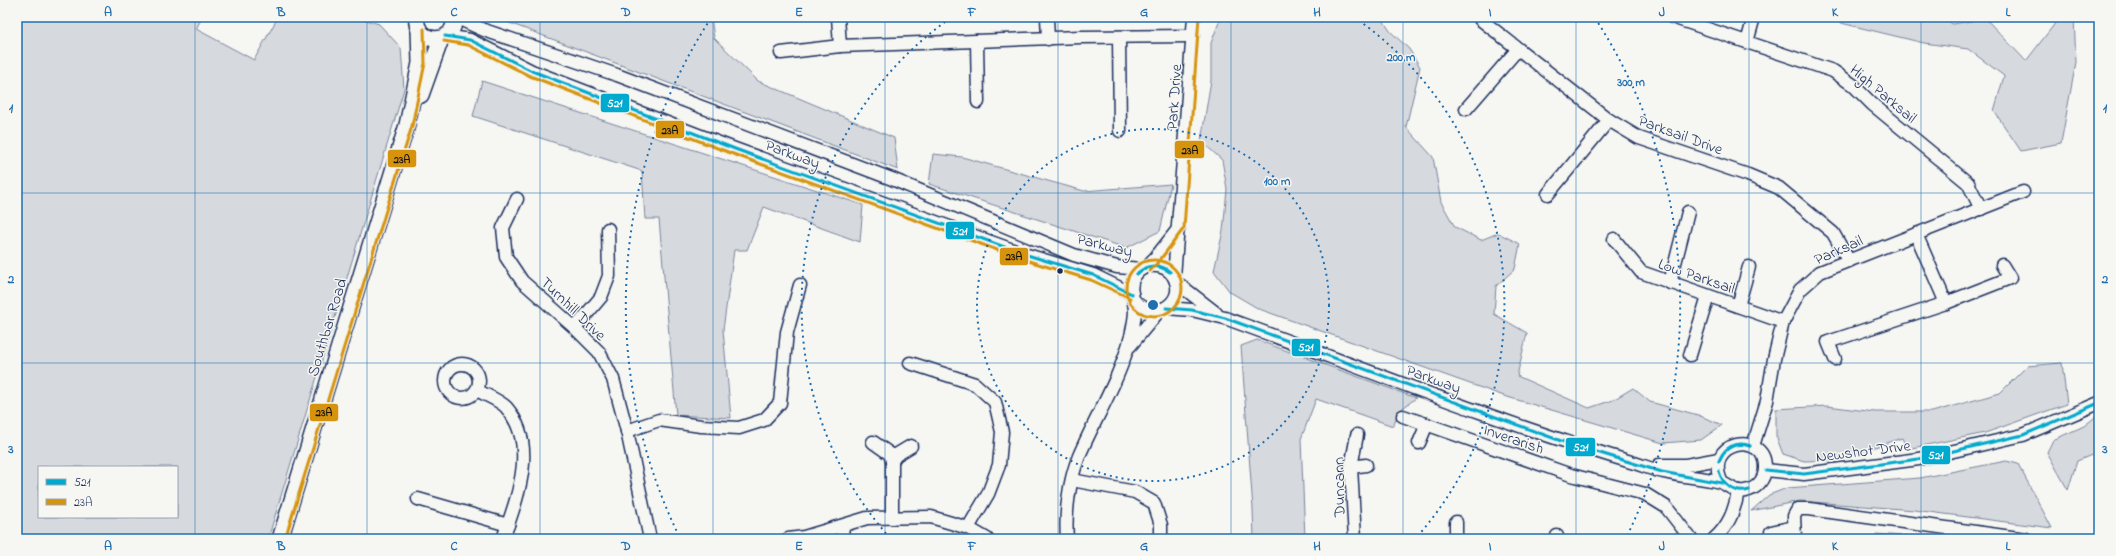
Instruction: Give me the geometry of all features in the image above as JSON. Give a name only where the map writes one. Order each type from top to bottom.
[{"type":"main road","name":"Southbar Road","points":[[407,125],[424,88],[443,37],[453,28],[454,17]]},
{"type":"main road","name":"Southbar Road","points":[[280,539],[407,125],[420,63],[415,22]]},
{"type":"main road","points":[[415,22],[428,38],[443,37]]},
{"type":"street","name":"Parkway","points":[[454,17],[473,26],[637,83],[892,179],[1088,260],[1117,267],[1144,268]]},
{"type":"street","points":[[838,17],[840,46]]},
{"type":"street","points":[[1046,17],[1048,39]]},
{"type":"street","name":"Park Drive","points":[[1175,280],[1194,17]]},
{"type":"street","name":"High Parksail","points":[[1672,17],[1693,21],[1747,42],[1833,71],[1853,85],[1872,104],[1968,183],[1981,209]]},
{"type":"street","points":[[1747,42],[1754,17]]},
{"type":"street","name":"Parksail Drive","points":[[1480,19],[1609,120],[1640,138],[1748,175],[1779,188],[1833,234],[1849,261]]},
{"type":"street","points":[[781,53],[840,46],[1193,36]]},
{"type":"street","name":"Parkway","points":[[443,37],[470,40],[512,62],[553,79],[735,149],[1024,254],[1093,275],[1132,297]]},
{"type":"street","points":[[1119,37],[1120,131]]},
{"type":"street","points":[[977,42],[978,102]]},
{"type":"street","points":[[1466,109],[1518,49]]},
{"type":"street","points":[[1548,194],[1609,120]]},
{"type":"street","name":"Parksail","points":[[1753,446],[1766,401],[1783,322],[1800,290],[1820,272],[2023,192]]},
{"type":"street","name":"Turnhill Drive","points":[[517,199],[503,228],[506,257],[522,281],[575,328],[599,352],[613,379],[627,431],[650,539]]},
{"type":"street","points":[[1670,282],[1688,212]]},
{"type":"street","points":[[1067,539],[1066,522],[1072,480],[1079,456],[1127,350],[1134,325],[1131,284],[1134,277],[1156,257],[1180,227]]},
{"type":"street","points":[[575,328],[601,297],[609,276],[608,229]]},
{"type":"street","points":[[1916,234],[1946,303]]},
{"type":"street","name":"Low Parksail","points":[[1614,239],[1641,272],[1783,322]]},
{"type":"street","points":[[1835,359],[1828,342],[1946,303],[2010,278],[2002,265]]},
{"type":"street","points":[[1127,350],[1162,309],[1175,297],[1175,280],[1168,270],[1161,267],[1144,268]]},
{"type":"street","points":[[1738,306],[1749,268]]},
{"type":"street","name":"Parkway","points":[[1175,280],[1204,305],[1226,318]]},
{"type":"street","points":[[627,431],[659,420],[701,426],[739,428],[764,420],[780,403],[787,332],[800,285]]},
{"type":"street","points":[[1690,355],[1708,296]]},
{"type":"street","points":[[1132,297],[1145,310],[1162,309]]},
{"type":"street","name":"Parkway","points":[[1162,309],[1192,310],[1226,318],[1529,430],[1662,472],[1722,483]]},
{"type":"street","points":[[910,363],[975,384],[995,402],[1002,432],[999,465],[988,494],[968,528]]},
{"type":"street","points":[[477,390],[506,406],[520,431],[524,460],[517,495],[503,539]]},
{"type":"street","name":"Newshot Drive","points":[[1766,470],[1804,474],[1919,460],[2023,435],[2099,403]]},
{"type":"street","name":"Inverarish","points":[[1403,416],[1571,475],[1645,494],[1666,507],[1691,539]]},
{"type":"street","points":[[1419,443],[1427,424]]},
{"type":"street","name":"Duncann","points":[[1355,539],[1350,467],[1357,435]]},
{"type":"street","points":[[873,442],[890,454],[892,461],[892,518]]},
{"type":"street","points":[[1745,444],[1753,446],[1763,456],[1766,470],[1759,484],[1746,491],[1738,491],[1722,483],[1718,470],[1719,459],[1723,452],[1733,445],[1745,444]]},
{"type":"street","points":[[892,461],[896,455],[911,446]]},
{"type":"street","name":"Parkway","points":[[1634,462],[1673,466],[1719,459]]},
{"type":"street","points":[[1350,467],[1366,465]]},
{"type":"street","points":[[1072,480],[1135,492],[1154,503],[1161,525],[1161,539]]},
{"type":"street","points":[[1714,539],[1722,533],[1731,518],[1738,491]]},
{"type":"street","points":[[418,499],[508,525]]},
{"type":"street","points":[[1795,539],[1794,516],[1798,509],[1817,510],[2026,539]]},
{"type":"street","points":[[788,539],[804,537],[867,518],[931,517],[968,528],[987,539]]},
{"type":"street","points":[[1456,522],[1456,539]]},
{"type":"street","points":[[842,526],[843,539]]},
{"type":"street","points":[[1771,532],[1794,527]]},
{"type":"shaded area","points":[[17,17],[202,17],[196,29],[254,60],[278,17],[357,17],[379,24],[401,48],[404,89],[268,539],[17,539]]},
{"type":"shaded area","points":[[505,17],[711,17],[714,38],[758,81],[894,138],[898,170],[507,22]]},
{"type":"shaded area","points":[[1221,17],[1381,17],[1390,31],[1409,49],[1420,67],[1406,127],[1433,157],[1441,202],[1455,227],[1481,240],[1498,233],[1520,244],[1515,269],[1496,286],[1494,314],[1527,333],[1517,376],[1589,408],[1613,400],[1633,388],[1650,402],[1698,415],[1722,425],[1701,440],[1663,443],[1504,396],[1259,309],[1230,292],[1214,271],[1223,231],[1227,189],[1222,160],[1201,141],[1211,80],[1211,43]]},
{"type":"shaded area","points":[[1833,17],[1943,17],[1952,24],[1986,19],[2026,61],[2060,17],[2074,17],[2076,62],[2061,143],[2021,151],[1994,111],[2004,76],[1968,49],[1924,43],[1841,23]]},
{"type":"shaded area","points":[[482,81],[863,205],[860,242],[764,207],[747,250],[734,250],[723,330],[731,418],[676,415],[659,219],[645,219],[642,171],[473,116]]},
{"type":"shaded area","points":[[933,154],[962,157],[1084,191],[1171,184],[1160,231],[1126,248],[929,184]]},
{"type":"shaded area","points":[[1257,340],[1416,398],[1399,411],[1393,426],[1316,399],[1301,439],[1305,539],[1254,539],[1241,346]]},
{"type":"shaded area","points":[[2062,363],[2067,404],[1985,433],[1907,449],[1902,438],[1836,460],[1804,461],[1783,454],[1776,436],[1776,409],[1827,406],[1875,412],[1932,412],[2000,393],[2027,366]]},
{"type":"shaded area","points":[[2099,414],[2099,452],[2077,461],[2068,490],[2047,452],[2053,440],[2084,426]]},
{"type":"shaded area","points":[[2006,461],[2018,464],[2052,528],[1914,510],[1800,501],[1751,511],[1769,495],[1787,488],[1920,478]]},
{"type":"shaded area","points":[[1876,534],[1945,539],[1876,539]]},
{"type":"transit line","name":"23A","points":[[1150,271],[1184,228],[1199,17]]},
{"type":"transit line","name":"23A","points":[[285,539],[412,126],[425,63],[424,29]]},
{"type":"transit line","name":"521","points":[[445,36],[470,40],[532,71],[735,149],[1024,254],[1093,275],[1132,294]]},
{"type":"transit line","name":"23A","points":[[444,41],[468,45],[530,76],[733,154],[1022,259],[1091,280],[1130,298]]},
{"type":"transit line","name":"23A","points":[[1154,260],[1165,262],[1174,268],[1180,277],[1182,288],[1180,299],[1174,308],[1165,314],[1154,316],[1143,314],[1134,308],[1128,299],[1126,288],[1128,277],[1134,268],[1143,262],[1154,260]]},
{"type":"transit line","name":"521","points":[[1137,274],[1145,268],[1154,266],[1162,267],[1170,272]]},
{"type":"transit line","name":"521","points":[[1137,274],[1149,267],[1162,268],[1170,272]]},
{"type":"transit line","name":"521","points":[[1166,308],[1192,310],[1225,318],[1564,442],[1662,472],[1722,483]]},
{"type":"transit line","name":"521","points":[[1766,470],[1804,474],[1919,459],[2023,435],[2099,403]]},
{"type":"transit line","name":"521","points":[[1719,461],[1724,452],[1731,446],[1740,444],[1750,446]]},
{"type":"transit line","name":"521","points":[[1719,461],[1724,452],[1736,445],[1750,446]]},
{"type":"transit line","name":"521","points":[[1719,471],[1726,484],[1734,490],[1749,490]]}]
